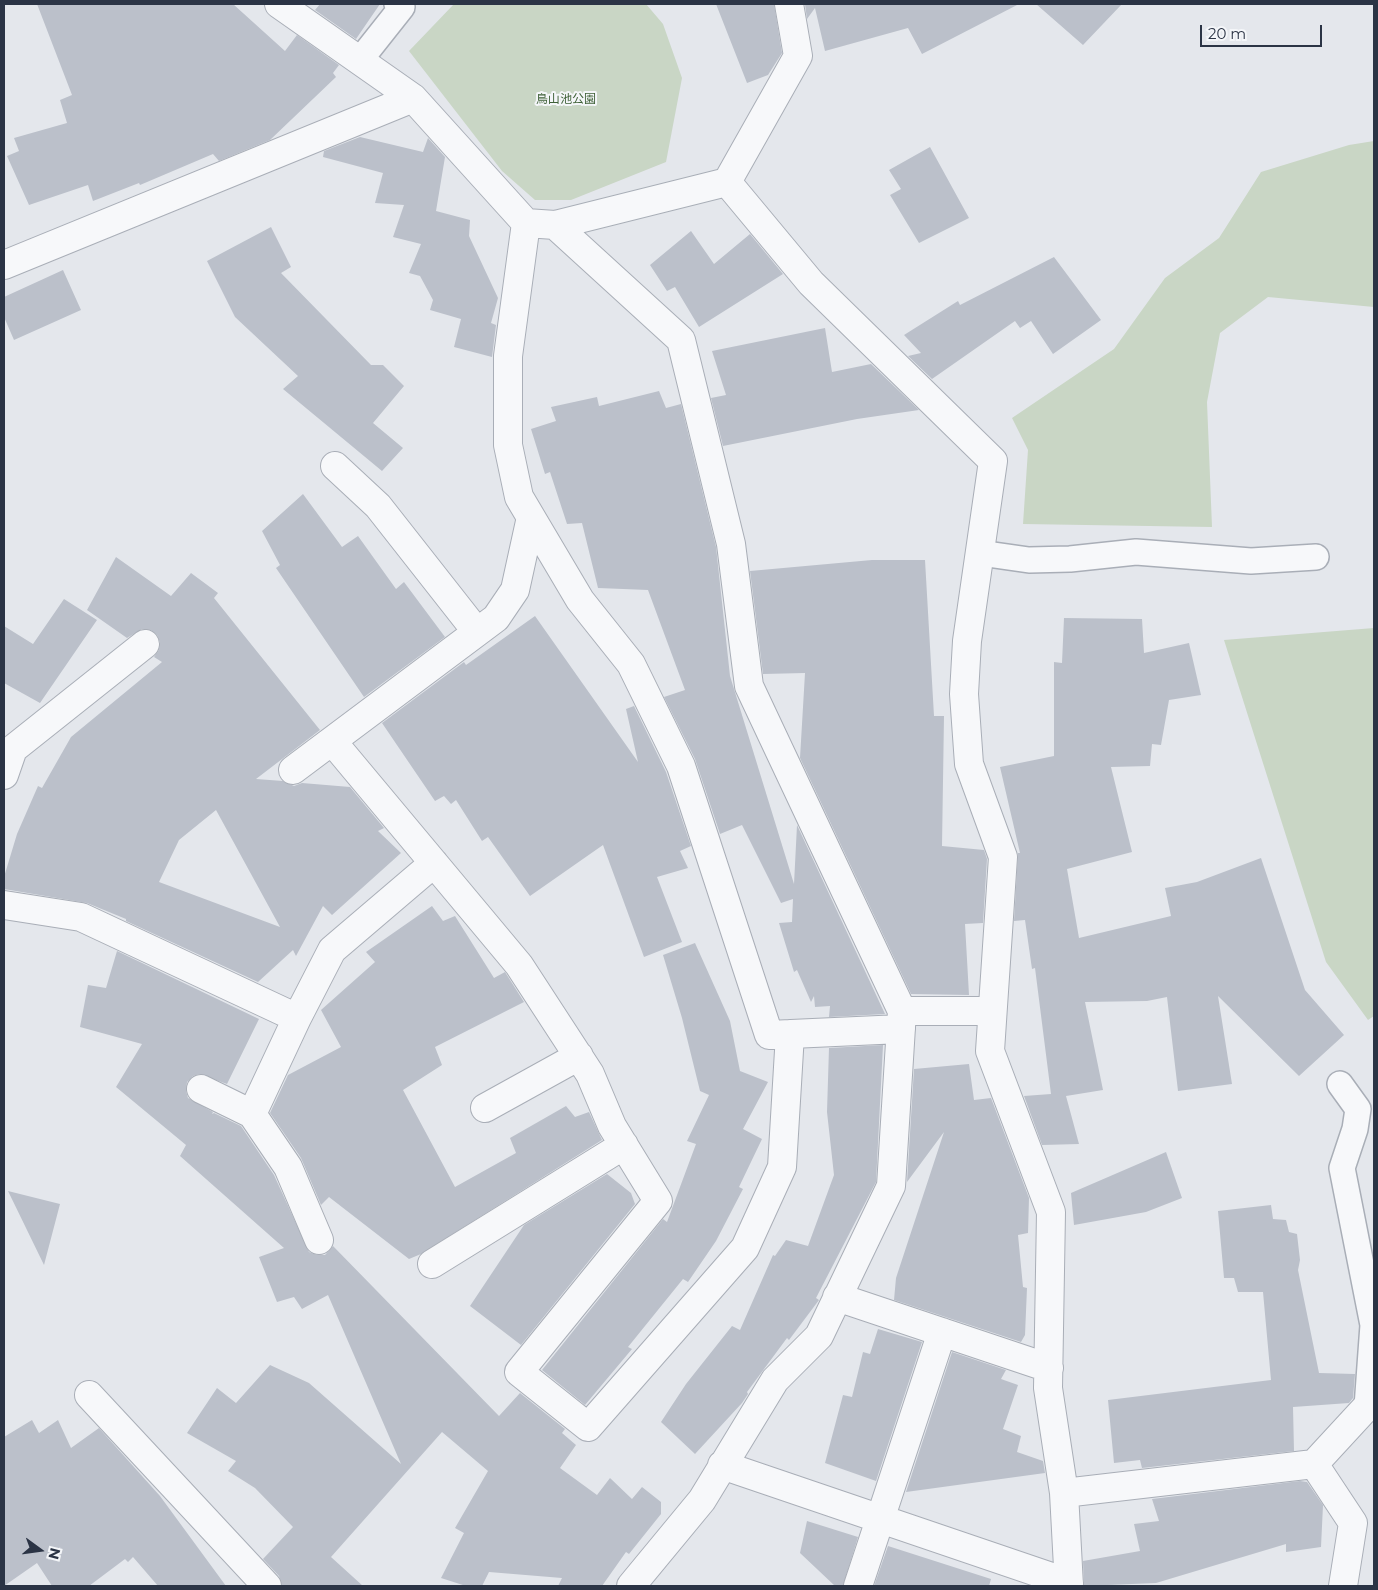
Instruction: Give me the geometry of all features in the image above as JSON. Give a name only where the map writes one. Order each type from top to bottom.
[{"type":"street","points":[[279,4],[413,98],[526,223],[555,225],[727,182],[798,56],[789,4]]},
{"type":"street","points":[[4,265],[413,98]]},
{"type":"street","points":[[722,1465],[1069,1585],[1064,1493],[1048,1388],[1051,1212],[990,1051],[1002,857],[969,764],[964,694],[967,641],[993,460],[811,282],[727,182]]},
{"type":"street","points":[[526,223],[508,356],[508,445],[519,497],[580,600],[631,664],[681,766],[769,1035],[992,1011]]},
{"type":"street","points":[[555,225],[681,340],[731,544],[749,686],[902,1020],[891,1186],[818,1336],[775,1380],[702,1500],[631,1586]]},
{"type":"street","points":[[335,466],[378,506],[477,632]]},
{"type":"street","points":[[293,770],[496,618],[515,590],[531,517]]},
{"type":"street","points":[[4,775],[13,749],[145,644]]},
{"type":"street","points":[[332,741],[519,964],[590,1074],[612,1126],[658,1201],[519,1372],[588,1427],[745,1248],[782,1167],[790,1034]]},
{"type":"street","points":[[252,1114],[297,1018],[332,950],[434,863]]},
{"type":"street","points":[[4,905],[81,917],[297,1018]]},
{"type":"street","points":[[485,1108],[579,1056]]},
{"type":"street","points":[[201,1089],[252,1114],[288,1167],[319,1240]]},
{"type":"street","points":[[432,1264],[624,1145]]},
{"type":"street","points":[[837,1297],[1049,1368]]},
{"type":"street","points":[[858,1586],[942,1332]]},
{"type":"street","points":[[88,1395],[267,1586]]},
{"type":"street","points":[[1064,1493],[1314,1464],[1371,1403]]},
{"type":"street","points":[[1314,1464],[1353,1523],[1343,1586]]},
{"type":"lane","points":[[360,60],[402,7],[397,4]]},
{"type":"lane","points":[[980,553],[1029,560],[1070,559],[1136,552],[1251,560],[1316,557]]},
{"type":"lane","points":[[1340,1084],[1358,1109],[1355,1129],[1342,1168],[1373,1325],[1371,1403]]},
{"type":"green space","name":"鳥山池公園","points":[[454,4],[646,4],[663,24],[682,78],[666,162],[571,200],[535,200],[502,171],[409,51]]},
{"type":"green space","points":[[1374,141],[1374,307],[1268,297],[1220,333],[1207,402],[1212,527],[1023,524],[1028,450],[1012,418],[1114,349],[1165,278],[1219,238],[1261,172],[1349,145]]},
{"type":"green space","points":[[1374,628],[1374,1016],[1368,1020],[1326,962],[1224,640]]},
{"type":"building","points":[[37,4],[233,4],[285,51],[297,35],[339,65],[333,73],[336,77],[270,140],[219,161],[213,154],[140,185],[139,183],[93,201],[88,185],[29,205],[7,156],[19,151],[14,138],[67,123],[60,100],[72,95]]},
{"type":"building","points":[[320,4],[380,4],[356,39],[315,10]]},
{"type":"building","points":[[716,4],[774,4],[782,53],[768,75],[747,83]]},
{"type":"building","points":[[805,4],[1019,4],[922,54],[908,28],[825,51],[815,8],[807,19]]},
{"type":"building","points":[[1036,4],[1122,4],[1083,45]]},
{"type":"building","points":[[360,137],[423,152],[428,138],[445,157],[436,211],[470,220],[469,236],[498,298],[491,323],[496,325],[492,357],[454,347],[461,319],[430,310],[433,300],[420,276],[409,273],[421,244],[393,237],[404,205],[375,203],[383,173],[323,157],[324,151]]},
{"type":"building","points":[[930,147],[969,218],[919,243],[890,195],[901,189],[889,170]]},
{"type":"building","points":[[271,227],[291,267],[281,273],[371,365],[383,365],[404,386],[373,423],[403,448],[382,471],[283,389],[298,376],[235,317],[207,261]]},
{"type":"building","points":[[691,231],[714,264],[750,234],[783,274],[699,327],[675,287],[667,291],[650,265]]},
{"type":"building","points":[[1054,257],[1101,320],[1053,354],[1031,321],[1020,328],[1015,321],[932,379],[908,356],[921,353],[904,335],[958,301],[960,305]]},
{"type":"building","points":[[63,270],[81,310],[14,340],[4,317],[4,297]]},
{"type":"building","points":[[825,328],[832,372],[871,364],[919,410],[857,419],[723,446],[711,398],[726,395],[712,351]]},
{"type":"building","points":[[659,391],[666,408],[681,404],[716,547],[730,676],[794,884],[797,825],[885,1014],[829,1017],[830,1006],[815,1007],[814,996],[811,1002],[797,970],[794,972],[779,923],[792,922],[793,899],[781,903],[742,825],[720,834],[695,759],[664,697],[685,690],[648,590],[598,588],[582,523],[567,524],[550,472],[545,474],[531,429],[556,421],[551,407],[597,397],[599,406]]},
{"type":"building","points":[[303,494],[342,547],[358,536],[396,589],[404,582],[445,637],[364,697],[276,568],[280,565],[262,531]]},
{"type":"building","points":[[116,557],[171,596],[191,573],[218,593],[214,598],[320,730],[256,779],[283,781],[294,786],[302,783],[350,787],[384,828],[378,831],[401,853],[332,915],[323,906],[296,956],[293,950],[258,982],[126,921],[126,919],[87,903],[4,889],[4,877],[17,834],[38,786],[42,788],[71,737],[162,662],[154,657],[159,650],[160,642],[157,635],[151,630],[142,629],[127,638],[87,610]],"holes":[[[216,810],[280,927],[159,882],[179,840]]]},
{"type":"building","points":[[872,560],[925,560],[934,716],[944,716],[942,846],[984,850],[987,859],[983,923],[965,924],[969,995],[911,994],[800,758],[805,673],[763,674],[750,571]]},
{"type":"building","points":[[64,599],[97,620],[40,703],[4,683],[4,626],[33,644]]},
{"type":"building","points":[[535,616],[638,762],[626,709],[634,706],[666,772],[691,846],[680,851],[688,868],[657,877],[682,942],[644,957],[603,845],[530,896],[488,837],[482,841],[456,800],[451,804],[444,796],[435,801],[382,723],[464,662],[466,665]]},
{"type":"building","points":[[1064,618],[1142,619],[1144,653],[1189,643],[1201,695],[1169,700],[1161,745],[1152,744],[1150,766],[1111,767],[1132,852],[1067,869],[1079,938],[1171,916],[1165,888],[1197,882],[1261,858],[1305,990],[1344,1035],[1299,1076],[1218,996],[1232,1084],[1178,1091],[1167,997],[1147,1001],[1085,1002],[1103,1090],[1066,1096],[1079,1144],[1042,1145],[1024,1096],[1051,1094],[1035,968],[1032,969],[1025,920],[1014,921],[1018,853],[1020,853],[1000,767],[1054,756],[1054,662],[1062,663]]},
{"type":"building","points":[[432,906],[443,921],[455,916],[494,978],[505,972],[524,1002],[435,1047],[442,1065],[403,1090],[455,1187],[516,1153],[510,1138],[566,1106],[575,1117],[589,1112],[602,1140],[421,1254],[409,1259],[329,1197],[321,1205],[301,1158],[270,1113],[288,1075],[341,1047],[321,1010],[375,962],[366,952]]},
{"type":"building","points":[[695,943],[730,1021],[740,1071],[768,1082],[743,1129],[762,1139],[739,1187],[743,1189],[716,1241],[688,1282],[683,1279],[628,1347],[632,1349],[585,1405],[542,1370],[663,1219],[667,1222],[696,1144],[687,1141],[709,1095],[700,1091],[682,1018],[663,955]]},
{"type":"building","points":[[117,951],[259,1019],[227,1084],[199,1074],[193,1076],[187,1082],[186,1091],[188,1098],[213,1112],[212,1114],[214,1113],[241,1126],[274,1175],[309,1252],[325,1255],[333,1246],[499,1416],[520,1393],[565,1429],[562,1433],[576,1445],[560,1468],[597,1495],[610,1478],[632,1499],[642,1487],[661,1502],[661,1514],[629,1554],[626,1552],[602,1586],[558,1586],[562,1578],[489,1572],[482,1586],[466,1586],[441,1578],[464,1533],[455,1528],[488,1471],[442,1432],[331,1557],[363,1586],[282,1586],[279,1576],[263,1559],[293,1527],[255,1488],[228,1471],[236,1461],[187,1433],[217,1388],[236,1403],[270,1365],[309,1383],[401,1464],[328,1295],[302,1309],[294,1297],[277,1302],[259,1257],[284,1248],[180,1156],[186,1145],[116,1087],[142,1044],[80,1027],[88,985],[106,988]]},
{"type":"building","points":[[883,1045],[876,1182],[816,1298],[819,1300],[789,1340],[787,1338],[747,1392],[748,1394],[742,1403],[695,1454],[661,1422],[686,1384],[732,1326],[740,1330],[773,1255],[775,1256],[786,1240],[808,1246],[834,1175],[827,1112],[829,1048]]},
{"type":"building","points":[[969,1064],[974,1100],[991,1098],[1029,1198],[1028,1233],[1018,1235],[1023,1287],[1027,1288],[1025,1335],[1021,1342],[894,1300],[896,1278],[944,1132],[907,1182],[914,1069]]},
{"type":"building","points":[[1166,1152],[1182,1198],[1146,1212],[1074,1225],[1071,1193]]},
{"type":"building","points":[[607,1174],[631,1193],[635,1204],[521,1345],[470,1306],[524,1225]]},
{"type":"building","points":[[8,1191],[60,1204],[44,1265]]},
{"type":"building","points":[[1271,1205],[1273,1219],[1286,1220],[1289,1232],[1297,1234],[1300,1260],[1298,1270],[1319,1373],[1355,1374],[1353,1398],[1349,1403],[1293,1407],[1294,1451],[1142,1468],[1140,1460],[1114,1463],[1108,1400],[1271,1380],[1263,1292],[1238,1292],[1234,1278],[1224,1278],[1218,1211]]},
{"type":"building","points":[[878,1329],[922,1342],[876,1481],[825,1463],[843,1395],[852,1397],[863,1352],[870,1354]]},
{"type":"building","points":[[952,1352],[1006,1370],[1001,1379],[1018,1385],[1003,1429],[1021,1436],[1017,1452],[1043,1461],[1045,1473],[906,1492]]},
{"type":"building","points":[[32,1420],[39,1433],[58,1420],[71,1448],[99,1428],[160,1496],[226,1586],[158,1586],[133,1557],[128,1562],[125,1559],[89,1586],[52,1586],[37,1563],[4,1586],[4,1437]]},
{"type":"building","points":[[1300,1481],[1307,1482],[1323,1505],[1321,1547],[1286,1552],[1286,1544],[1156,1583],[1084,1586],[1083,1561],[1140,1551],[1134,1524],[1159,1521],[1152,1499]]},
{"type":"building","points":[[807,1521],[858,1537],[843,1586],[835,1586],[800,1553]]},
{"type":"building","points":[[888,1546],[991,1579],[989,1586],[874,1586]]}]
